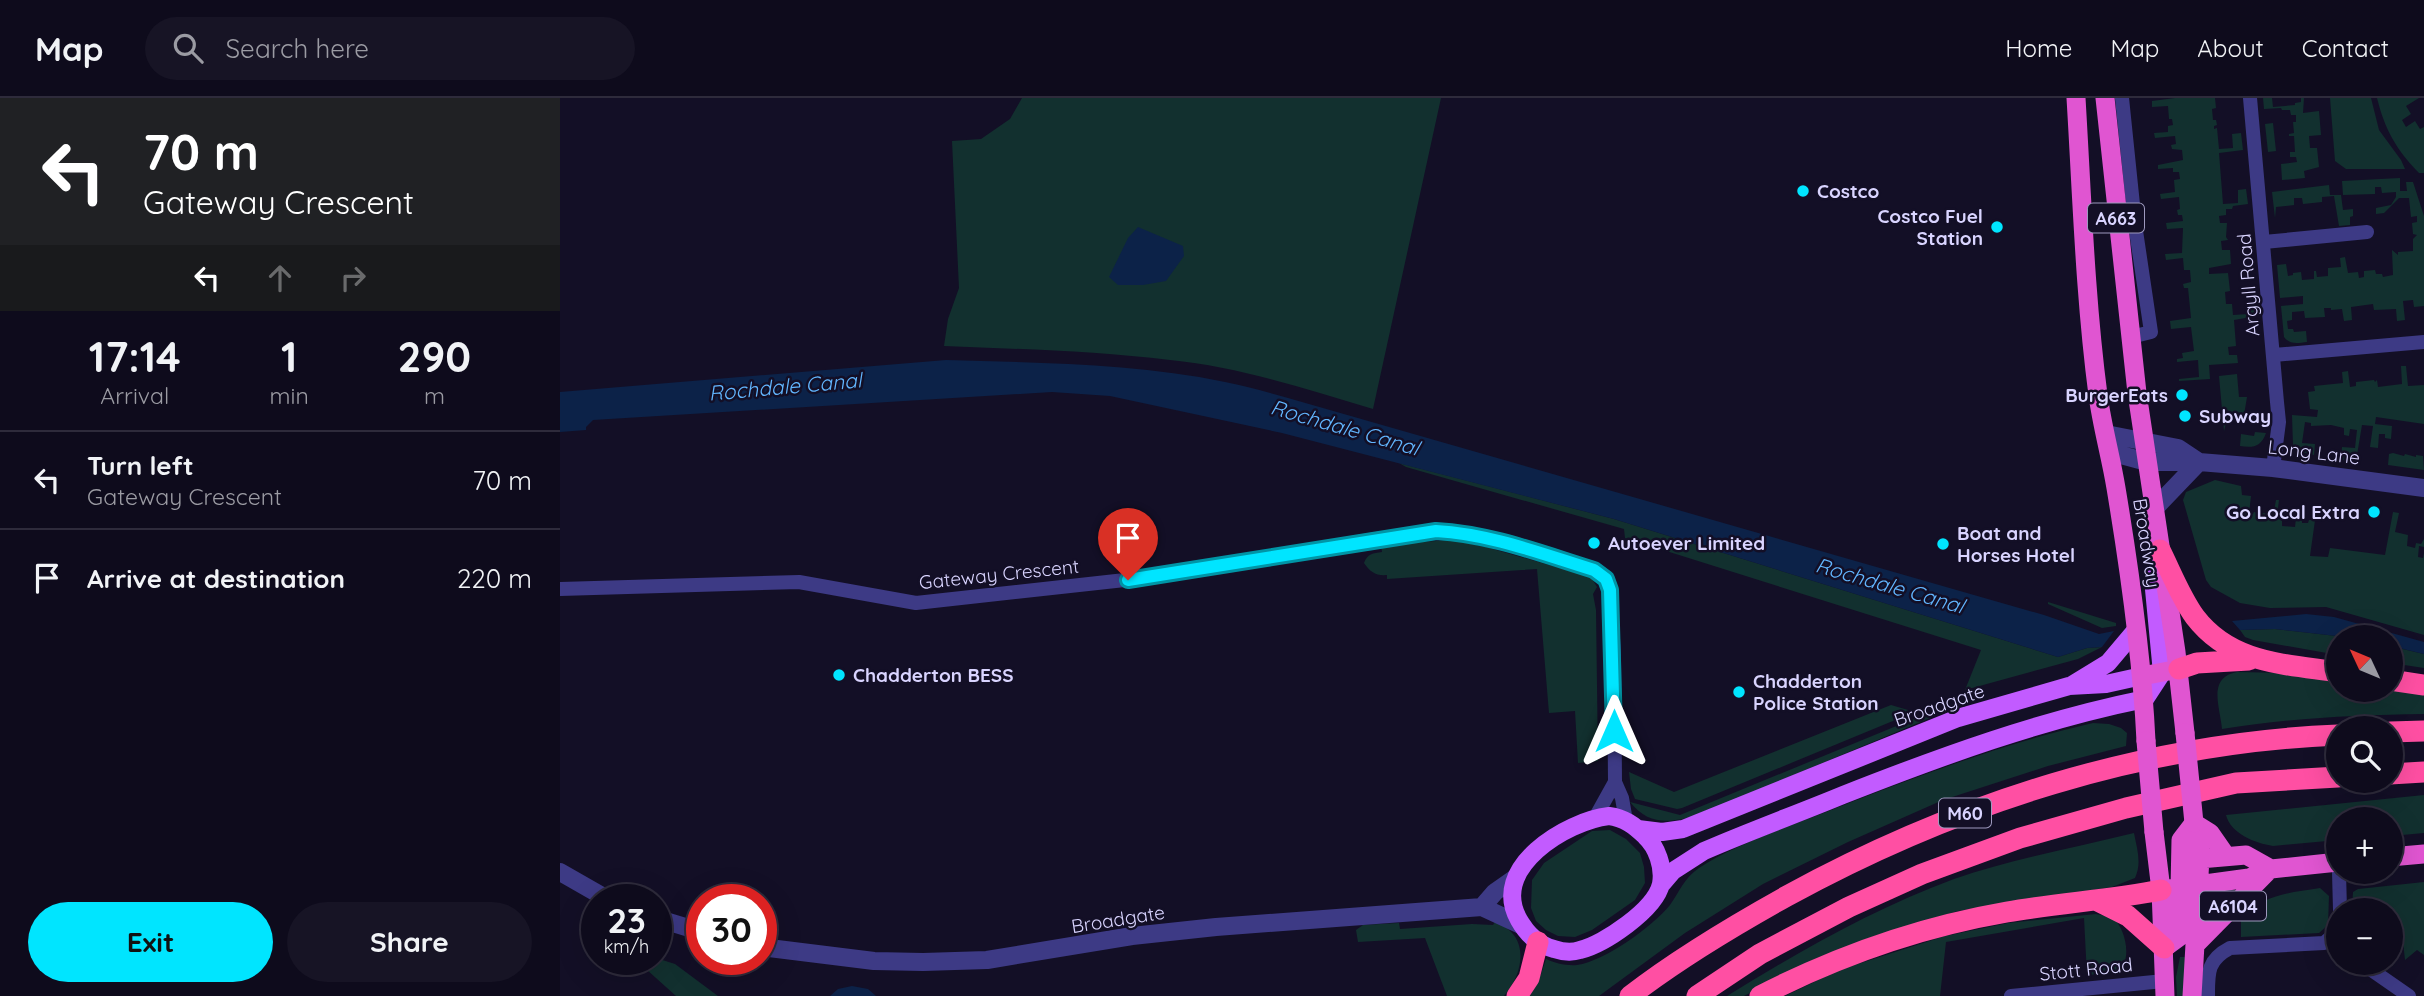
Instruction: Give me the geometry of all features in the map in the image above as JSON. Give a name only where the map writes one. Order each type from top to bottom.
[{"type":"highway","name":"Broadway","points":[[2076,98],[2086,275],[2098,396],[2132,592],[2145,699],[2154,832],[2180,887],[2196,944],[2192,996]]},
{"type":"highway","name":"Broadway","points":[[2105,98],[2131,263],[2131,337],[2155,508],[2171,671],[2185,733],[2194,822],[2199,838],[2180,887],[2164,948],[2164,988]]},
{"type":"highway","points":[[2160,550],[2195,617],[2225,654]]},
{"type":"highway","points":[[2142,676],[2171,671],[2225,654],[2239,654],[2326,670]]},
{"type":"highway","points":[[2403,682],[2424,685]]},
{"type":"highway","points":[[2403,732],[2424,731]]},
{"type":"highway","name":"M60","points":[[1630,996],[1739,923],[1817,880],[1891,843],[2000,800],[2085,773],[2223,745],[2326,736]]},
{"type":"highway","points":[[2403,773],[2424,772]]},
{"type":"highway","name":"M60","points":[[1697,996],[1760,954],[1849,907],[1922,874],[2020,838],[2126,808],[2236,783],[2326,778]]},
{"type":"highway","points":[[2194,822],[2210,833],[2226,856]]},
{"type":"highway","points":[[2403,856],[2424,854]]},
{"type":"highway","name":"A6104","points":[[2190,860],[2246,855],[2271,869]]},
{"type":"highway","name":"A6104","points":[[2180,887],[2249,878],[2271,869],[2326,863]]},
{"type":"highway","name":"A6104","points":[[2196,944],[2271,869]]},
{"type":"highway","points":[[1760,996],[1835,960],[1916,933],[2005,912],[2180,887]]},
{"type":"highway","points":[[2096,900],[2128,916],[2164,948]]},
{"type":"highway","points":[[1517,996],[1528,978],[1538,942]]},
{"type":"main road","points":[[2069,686],[2108,663],[2136,631]]},
{"type":"main road","points":[[1595,818],[1578,823],[1536,852],[1523,863],[1515,878],[1513,904],[1522,926],[1538,942],[1566,953],[1581,950],[1606,939],[1640,914],[1672,871],[1704,851],[1935,759],[2009,734],[2104,707],[2145,699],[2171,671]]},
{"type":"main road","name":"Broadgate","points":[[1595,818],[1608,816],[1632,825],[1673,831],[1706,822],[1932,728],[2069,686],[2106,684],[2142,676]]},
{"type":"main road","points":[[1632,825],[1650,840],[1657,852],[1661,885]]},
{"type":"street","name":"Broadway","points":[[2122,98],[2131,263],[2151,332],[2131,337]]},
{"type":"street","name":"Argyll Road","points":[[2250,98],[2279,422],[2273,468]]},
{"type":"street","points":[[2264,242],[2367,232]]},
{"type":"street","points":[[2274,355],[2424,342]]},
{"type":"street","name":"Long Lane","points":[[2108,443],[2145,441],[2178,448],[2199,462]]},
{"type":"street","name":"Long Lane","points":[[2108,443],[2147,462],[2199,462],[2273,468],[2424,488]]},
{"type":"street","points":[[2155,508],[2199,462]]},
{"type":"street","name":"Gateway Crescent","points":[[560,589],[799,582],[916,603],[1152,577],[1436,531],[1484,537],[1594,570],[1606,579],[1610,590],[1614,655],[1615,782],[1632,825]]},
{"type":"street","name":"Gateway Crescent","points":[[1595,818],[1615,782]]},
{"type":"street","points":[[560,872],[581,884]]},
{"type":"street","points":[[1515,878],[1495,892],[1482,906],[1522,926]]},
{"type":"street","name":"Broadgate","points":[[777,949],[873,961],[987,960],[1132,936],[1482,906]]},
{"type":"street","points":[[2208,996],[2212,962],[2230,948],[2326,942]]},
{"type":"street","points":[[2379,975],[2409,996]]},
{"type":"street","name":"Stott Road","points":[[2011,996],[2164,988]]},
{"type":"green space","points":[[1022,98],[1441,98],[1373,409],[1273,380],[1196,363],[1085,352],[944,346],[948,319],[959,288],[952,141],[981,139],[1010,119]]},
{"type":"green space","points":[[2215,98],[2216,108],[2212,109],[2213,120],[2216,120],[2217,125],[2214,129],[2217,128],[2219,149],[2233,148],[2232,134],[2241,133],[2243,150],[2219,153],[2223,204],[2238,203],[2238,190],[2246,189],[2248,204],[2233,206],[2232,209],[2226,209],[2226,215],[2219,216],[2220,223],[2227,223],[2228,240],[2221,241],[2222,250],[2230,250],[2231,264],[2209,268],[2209,274],[2228,273],[2230,291],[2225,292],[2226,304],[2232,304],[2233,315],[2249,314],[2248,302],[2256,302],[2257,316],[2234,320],[2236,346],[2228,347],[2229,355],[2237,355],[2238,363],[2209,365],[2210,379],[2179,381],[2199,377],[2198,360],[2177,362],[2177,359],[2183,358],[2182,353],[2194,351],[2191,327],[2171,329],[2170,321],[2191,318],[2188,288],[2184,288],[2183,284],[2191,282],[2190,270],[2184,270],[2183,258],[2166,260],[2165,254],[2182,253],[2183,228],[2167,229],[2166,223],[2183,221],[2177,210],[2180,209],[2179,197],[2161,199],[2160,194],[2175,192],[2174,180],[2180,179],[2179,172],[2173,172],[2173,168],[2158,169],[2158,165],[2183,160],[2182,150],[2172,149],[2171,145],[2176,144],[2175,136],[2155,138],[2154,133],[2168,132],[2168,126],[2173,125],[2172,119],[2169,119],[2168,106],[2152,107],[2152,101]]},
{"type":"green space","points":[[2263,98],[2272,98],[2273,107],[2295,105],[2304,98],[2303,113],[2319,111],[2321,135],[2309,136],[2310,148],[2317,148],[2319,167],[2304,171],[2305,178],[2282,180],[2281,164],[2297,162],[2296,157],[2290,157],[2290,152],[2295,152],[2294,136],[2289,136],[2294,133],[2293,122],[2296,122],[2296,115],[2291,115],[2290,110],[2281,108],[2264,109]]},
{"type":"green space","points":[[2330,98],[2371,98],[2379,130],[2405,169],[2346,169],[2335,161]]},
{"type":"green space","points":[[2377,98],[2419,98],[2406,106],[2411,114],[2402,120],[2406,127],[2415,121],[2420,129],[2424,127],[2424,173],[2419,173],[2398,147],[2384,120]]},
{"type":"green space","points":[[2273,123],[2276,151],[2268,152],[2265,124]]},
{"type":"green space","points":[[2400,178],[2400,191],[2407,191],[2406,182],[2413,182],[2424,216],[2424,306],[2414,307],[2413,300],[2403,301],[2405,320],[2397,321],[2396,309],[2374,310],[2373,304],[2351,307],[2352,320],[2344,321],[2342,309],[2324,308],[2325,317],[2305,318],[2304,311],[2292,312],[2292,320],[2287,321],[2288,329],[2293,329],[2294,332],[2306,331],[2307,342],[2289,341],[2284,337],[2281,306],[2303,304],[2303,296],[2280,298],[2277,265],[2286,264],[2288,276],[2301,272],[2302,280],[2314,279],[2314,271],[2317,277],[2328,276],[2328,268],[2341,267],[2340,258],[2345,257],[2348,273],[2358,272],[2359,278],[2364,277],[2364,271],[2375,270],[2376,274],[2382,274],[2383,277],[2393,275],[2392,250],[2398,255],[2398,252],[2413,251],[2413,239],[2417,235],[2413,234],[2412,223],[2417,222],[2417,216],[2411,217],[2409,198],[2399,198],[2384,213],[2376,214],[2376,208],[2391,205],[2396,192],[2382,193],[2381,187],[2375,187],[2375,194],[2343,195],[2342,181]]},
{"type":"green space","points":[[2329,185],[2330,195],[2341,195],[2343,210],[2353,209],[2350,225],[2339,226],[2334,196],[2322,197],[2322,202],[2303,204],[2302,198],[2294,198],[2294,205],[2276,207],[2275,218],[2272,192]]},
{"type":"green space","points":[[2401,366],[2406,366],[2408,386],[2424,385],[2424,424],[2376,417],[2375,424],[2392,426],[2391,439],[2385,438],[2385,434],[2379,434],[2378,448],[2370,447],[2373,426],[2362,425],[2356,461],[2341,460],[2342,447],[2355,448],[2357,430],[2350,429],[2349,436],[2344,435],[2344,428],[2331,425],[2311,426],[2311,423],[2305,422],[2302,443],[2315,444],[2314,455],[2297,451],[2293,446],[2292,415],[2317,417],[2318,410],[2310,409],[2308,392],[2315,391],[2314,386],[2343,383],[2342,372],[2348,371],[2350,387],[2356,386],[2356,382],[2374,380],[2377,380],[2378,387],[2402,384]]},
{"type":"green space","points":[[2237,374],[2239,397],[2247,397],[2244,415],[2227,419],[2224,431],[2219,376]]},
{"type":"green space","points":[[2255,432],[2266,433],[2259,444],[2240,446],[2241,434],[2254,436]]},
{"type":"green space","points":[[2389,454],[2423,456],[2424,470],[2388,465]]},
{"type":"green space","points":[[1399,463],[1614,519],[2058,657],[2087,648],[2102,647],[2078,659],[1965,690],[1981,650],[1625,538],[1624,529]]},
{"type":"green space","points":[[2215,480],[2241,486],[2242,495],[2251,496],[2249,514],[2270,514],[2269,517],[2273,517],[2276,500],[2279,500],[2277,516],[2282,517],[2282,526],[2295,527],[2296,518],[2302,519],[2302,523],[2314,520],[2317,506],[2310,556],[2328,557],[2330,548],[2385,555],[2393,512],[2399,513],[2395,532],[2408,535],[2407,546],[2415,548],[2416,543],[2421,544],[2424,539],[2424,547],[2419,546],[2418,557],[2423,558],[2424,553],[2424,635],[2403,629],[2403,625],[2389,625],[2326,607],[2270,608],[2240,603],[2211,587],[2206,580],[2183,500],[2186,492]]},
{"type":"green space","points":[[1450,540],[1486,547],[1591,577],[1597,587],[1593,594],[1596,610],[1598,761],[1578,763],[1575,711],[1549,713],[1537,569],[1387,579],[1387,575],[1374,573],[1364,563],[1371,554],[1382,552],[1381,545]]},
{"type":"green space","points":[[2048,602],[2116,623],[2116,626],[2102,628]]},
{"type":"green space","points":[[2275,629],[2326,635],[2326,653],[2253,640],[2245,637],[2240,630]]},
{"type":"green space","points":[[2403,649],[2424,654],[2424,668],[2403,665]]},
{"type":"green space","points":[[2237,672],[2286,673],[2326,679],[2326,702],[2403,702],[2403,691],[2424,693],[2424,714],[2326,716],[2222,729],[2218,694],[2222,680]]},
{"type":"green space","points":[[1891,705],[1908,710],[1905,716],[1682,808],[1635,799],[1631,789],[1629,772],[1674,792]]},
{"type":"green space","points":[[1928,713],[1930,718],[1698,815],[1669,821],[1652,819],[1630,802],[1680,815]]},
{"type":"green space","points":[[2093,723],[2121,728],[2127,733],[2126,746],[2048,766],[1943,800],[1848,842],[1763,884],[1685,933],[1599,996],[1529,996],[1546,959],[1577,965],[1614,950],[1662,914],[1694,872],[1727,852],[1958,763]]},
{"type":"green space","points":[[2424,795],[2424,833],[2403,835],[2403,807],[2326,807],[2326,841],[2273,846],[2259,843],[2238,832],[2226,815]]},
{"type":"green space","points":[[1610,830],[1626,839],[1640,853],[1645,883],[1635,900],[1592,930],[1575,937],[1558,936],[1546,930],[1536,921],[1531,908],[1532,880],[1544,863],[1592,831]]},
{"type":"green space","points":[[2134,833],[2139,861],[2135,878],[2112,887],[1958,911],[1877,935],[1817,958],[1744,996],[1727,996],[1838,932],[1924,891],[1998,865]]},
{"type":"green space","points":[[2424,882],[2424,955],[2417,950],[2405,960],[2403,898],[2353,898],[2353,892],[2358,889]]},
{"type":"green space","points":[[2320,888],[2329,896],[2326,898],[2326,927],[2319,933],[2241,937],[2241,917],[2250,909],[2269,899]]},
{"type":"green space","points":[[2096,914],[2113,918],[2124,938],[2125,962],[2112,973],[2087,975],[2084,918],[1946,942],[1940,996],[1785,996],[1839,970],[1945,936],[2008,923]]},
{"type":"green space","points":[[1495,922],[1507,928],[1519,945],[1516,977],[1504,996],[1447,996],[1425,938],[1358,942],[1356,930],[1363,925],[1399,923],[1400,929],[1493,925]]},
{"type":"green space","points":[[2180,957],[2186,957],[2183,996],[2177,996],[2176,977]]},
{"type":"green space","points":[[672,963],[718,996],[676,996],[653,975],[672,975]]},
{"type":"water","points":[[1138,227],[1183,246],[1184,256],[1166,281],[1118,285],[1109,277],[1128,238]]},
{"type":"water","name":"Rochdale Canal","points":[[946,360],[1121,367],[1241,385],[2044,615],[2099,634],[2114,631],[2102,647],[2087,648],[2058,657],[1614,519],[1282,433],[1110,396],[1052,392],[593,420],[586,430],[560,432],[560,392]]},
{"type":"water","points":[[2306,614],[2334,617],[2363,625],[2326,625],[2326,635],[2275,629],[2240,630],[2232,621]]},
{"type":"water","points":[[2403,636],[2424,642],[2424,654],[2403,649]]},
{"type":"water","points":[[852,986],[868,989],[876,996],[830,996],[838,989]]},
{"type":"place","name":"Costco","points":[[1803,191]]},
{"type":"place","name":"Costco Fuel Station","points":[[1997,227]]},
{"type":"place","name":"BurgerEats","points":[[2182,395]]},
{"type":"place","name":"Subway","points":[[2185,416]]},
{"type":"place","name":"Go Local Extra","points":[[2374,512]]},
{"type":"place","name":"Autoever Limited","points":[[1594,543]]},
{"type":"place","name":"Boat and Horses Hotel","points":[[1943,544]]},
{"type":"place","name":"Chadderton BESS","points":[[839,675]]},
{"type":"place","name":"Chadderton Police Station","points":[[1739,692]]},
{"type":"route","points":[[1128,580],[1436,531],[1507,542],[1594,570],[1606,579],[1610,590],[1614,655],[1614,731]]}]
